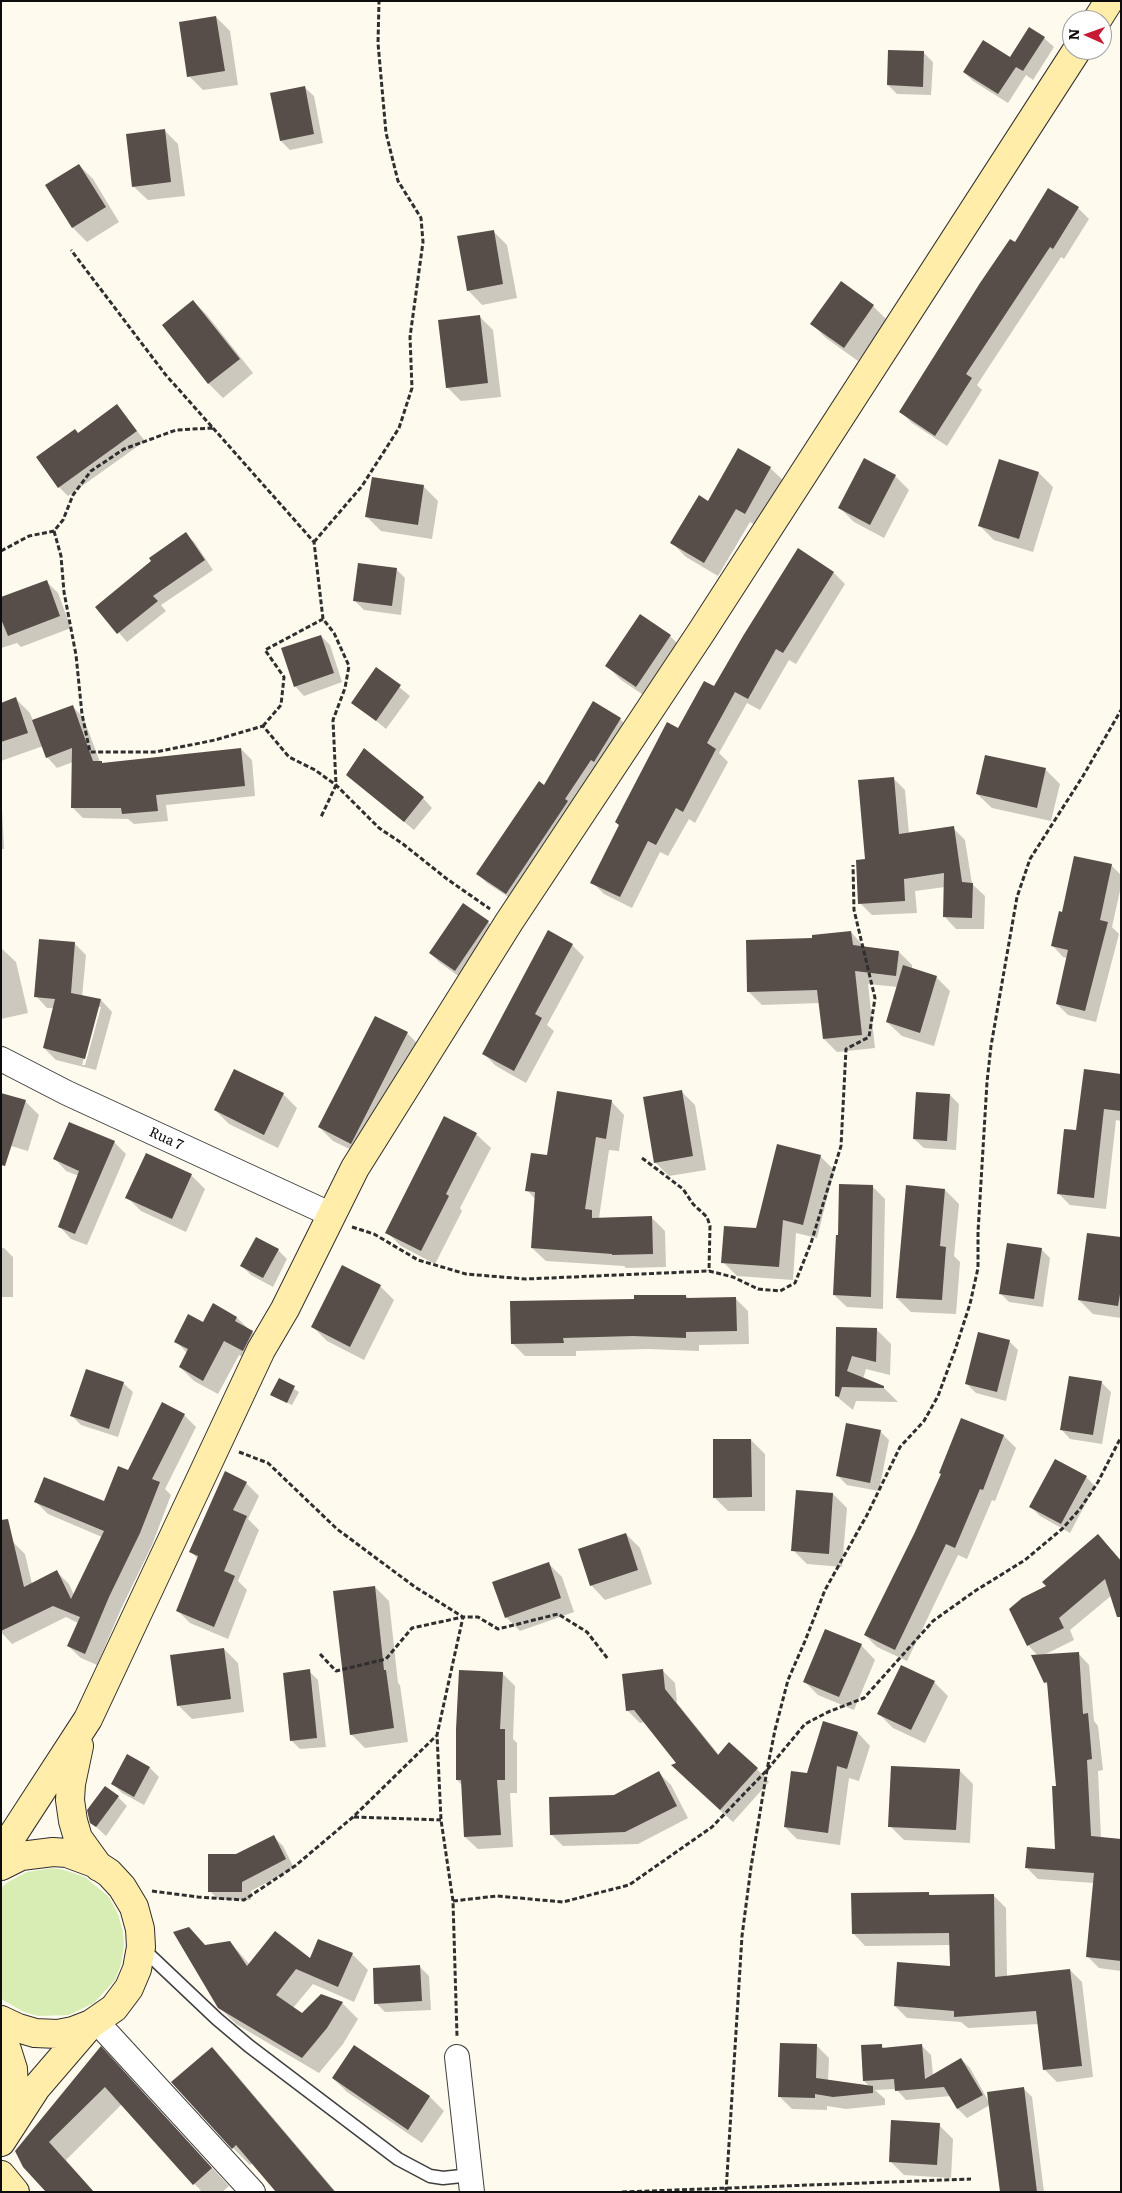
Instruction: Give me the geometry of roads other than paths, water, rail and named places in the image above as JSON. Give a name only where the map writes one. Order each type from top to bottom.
[{"type":"main road","points":[[1,2142],[36,2088],[94,2023],[114,2008],[130,1988],[138,1969],[141,1947],[140,1929],[134,1907],[122,1887],[100,1867],[78,1838],[70,1800],[75,1760],[88,1719],[261,1350],[355,1168],[509,922],[702,631],[1071,60]]},
{"type":"main road","points":[[1,1853],[88,1719]]},
{"type":"main road","points":[[1,1866],[21,1856],[53,1852],[83,1858],[100,1867]]},
{"type":"main road","points":[[1,2020],[35,2033],[50,2034],[73,2031],[94,2023]]},
{"type":"main road","points":[[1,2040],[7,2050],[13,2069],[14,2089],[1,2126]]},
{"type":"main road","points":[[1,2175],[15,2192]]},
{"type":"street","name":"Rua 7","points":[[1,1059],[67,1093],[332,1215]]},
{"type":"street","points":[[94,2023],[253,2192]]},
{"type":"street","points":[[457,2057],[471,2184]]},
{"type":"lane","points":[[141,1947],[217,2019],[249,2046],[398,2159],[430,2176],[471,2184]]}]
